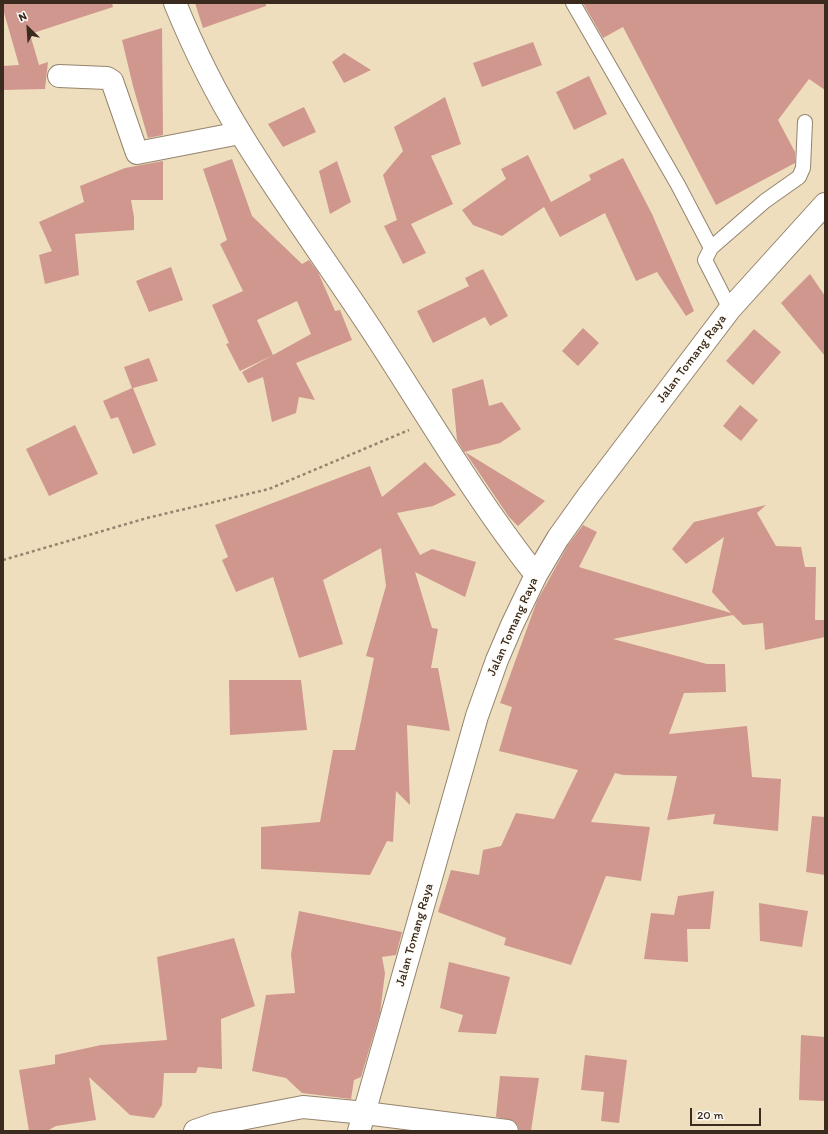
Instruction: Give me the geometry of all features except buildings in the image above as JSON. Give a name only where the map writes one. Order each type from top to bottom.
[{"type":"street","points":[[175,3],[190,40],[240,133],[369,325],[485,506],[536,575]]},
{"type":"street","points":[[59,76],[107,78],[112,81],[137,153],[240,133]]},
{"type":"street","name":"Jalan Tomang Raya","points":[[362,1122],[477,716],[497,660],[536,575],[558,538],[588,496],[732,307],[825,204]]},
{"type":"street","points":[[195,1131],[215,1124],[303,1107],[362,1122],[507,1131]]},
{"type":"lane","points":[[573,3],[678,185],[710,251],[732,307]]},
{"type":"lane","points":[[710,251],[765,202],[800,177],[803,168],[805,122]]},
{"type":"path","points":[[3,560],[147,518],[269,489],[430,421]]}]
